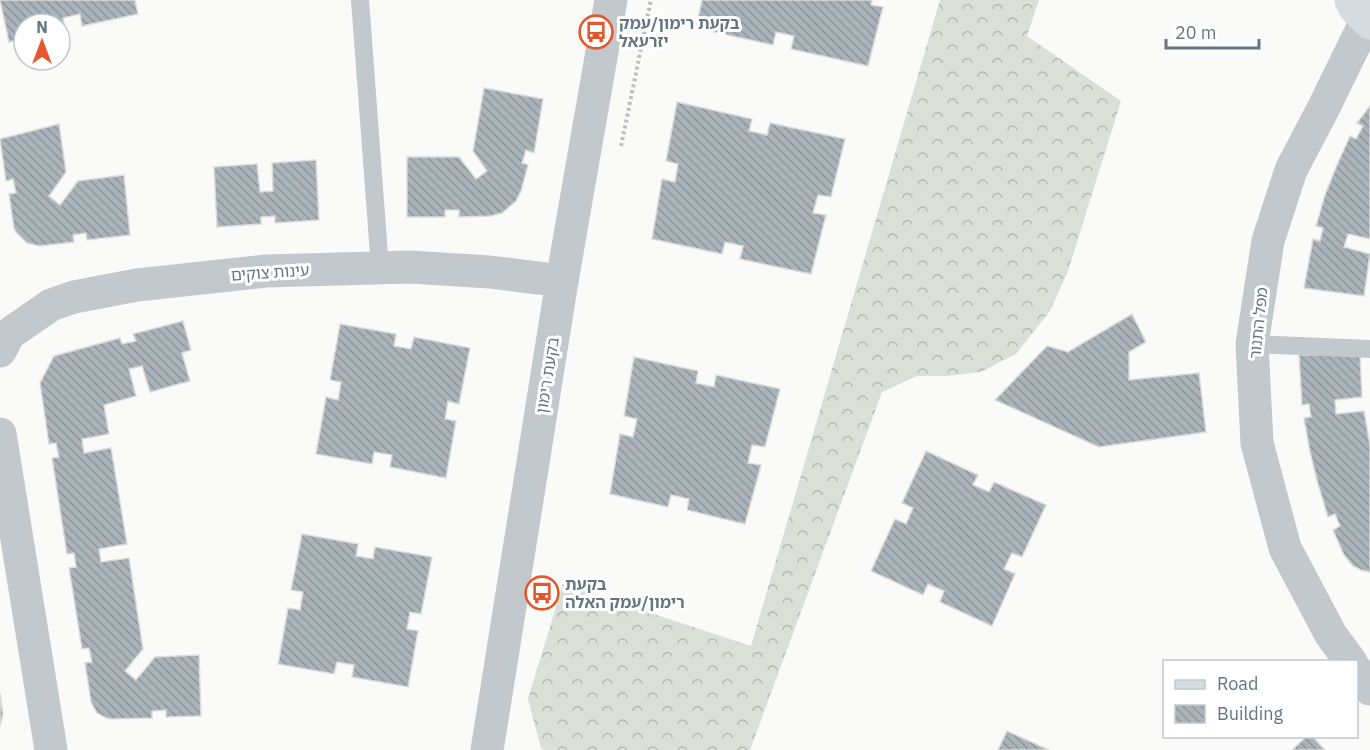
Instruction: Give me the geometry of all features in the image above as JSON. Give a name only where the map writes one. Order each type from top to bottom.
[{"type":"street","name":"בקעת רימון","points":[[487,750],[562,281],[611,0]]},
{"type":"street","name":"מפל התנור","points":[[1349,660],[1332,635],[1285,548],[1257,443],[1252,344],[1268,241],[1291,170],[1323,110],[1362,15]]},
{"type":"street","name":"עינות צוקים","points":[[3,339],[51,305],[74,297],[137,285],[266,271],[410,267],[490,272],[562,281]]},
{"type":"street","points":[[0,434],[51,750]]},
{"type":"street","points":[[1358,673],[1370,689]]},
{"type":"lane","points":[[360,0],[380,268]]},
{"type":"lane","points":[[1252,344],[1370,349]]},
{"type":"path","points":[[620,151],[651,0]]},
{"type":"green space","points":[[940,0],[1039,0],[1027,36],[1121,101],[1068,271],[1050,311],[1016,354],[981,372],[947,376],[917,376],[882,392],[750,750],[544,750],[541,748],[528,699],[563,584],[751,646]]},
{"type":"building","points":[[0,0],[135,0],[138,14],[82,26],[80,14],[72,16],[72,12],[12,12],[12,41],[9,42]]},
{"type":"building","points":[[702,0],[872,0],[871,5],[883,7],[868,66],[791,49],[794,36],[776,32],[773,45],[696,28]]},
{"type":"building","points":[[484,88],[543,99],[534,153],[526,150],[522,163],[528,165],[516,201],[502,213],[491,216],[459,217],[459,210],[445,210],[445,217],[407,217],[407,157],[459,157],[476,179],[487,171],[473,151]]},
{"type":"building","points":[[677,102],[752,119],[749,131],[767,135],[770,123],[845,139],[831,197],[818,195],[813,213],[826,215],[811,274],[740,259],[743,246],[725,242],[722,254],[652,239],[662,179],[675,182],[678,164],[666,161]]},
{"type":"building","points":[[1370,106],[1370,239],[1348,234],[1344,247],[1370,254],[1364,296],[1304,288],[1313,239],[1320,241],[1323,228],[1316,226],[1325,195],[1350,136],[1356,139],[1363,126],[1357,123]]},
{"type":"building","points":[[59,124],[66,172],[49,196],[60,205],[78,181],[124,175],[130,235],[87,240],[86,233],[73,235],[74,242],[40,246],[27,243],[16,232],[9,194],[16,193],[13,179],[6,181],[0,139]]},
{"type":"building","points":[[316,160],[319,220],[275,223],[275,216],[261,217],[261,224],[217,227],[214,167],[257,164],[260,192],[273,191],[272,163]]},
{"type":"building","points":[[1132,314],[1146,342],[1129,352],[1129,380],[1199,373],[1206,432],[1099,447],[995,400],[1047,346],[1068,352]]},
{"type":"building","points":[[183,321],[191,350],[182,353],[190,381],[150,392],[142,366],[129,369],[136,396],[104,405],[109,434],[82,439],[84,453],[111,448],[127,544],[99,549],[101,562],[129,558],[143,649],[125,671],[136,680],[155,657],[199,655],[201,716],[166,717],[166,710],[152,711],[152,718],[106,718],[97,713],[91,702],[85,663],[92,662],[89,648],[82,649],[69,568],[76,567],[74,553],[67,554],[52,458],[59,457],[56,443],[49,444],[40,383],[54,356],[120,338],[122,344],[136,341],[133,334]]},
{"type":"building","points":[[340,324],[396,334],[394,346],[411,349],[414,337],[470,348],[459,404],[448,401],[445,419],[456,421],[446,478],[390,467],[392,455],[374,452],[372,464],[316,454],[326,397],[338,400],[341,382],[330,380]]},
{"type":"building","points":[[1299,355],[1360,355],[1362,397],[1335,400],[1336,414],[1364,411],[1370,445],[1370,572],[1353,566],[1344,555],[1333,530],[1340,526],[1335,514],[1328,517],[1310,452],[1304,418],[1311,417],[1309,404],[1302,405]]},
{"type":"building","points":[[634,357],[698,371],[696,383],[714,387],[716,375],[780,389],[765,447],[752,445],[748,463],[761,465],[745,524],[687,510],[689,499],[671,495],[668,507],[610,494],[620,434],[633,437],[637,419],[624,416]]},
{"type":"building","points":[[926,451],[978,475],[973,485],[989,492],[994,482],[1046,505],[1022,557],[1012,553],[1004,569],[1015,574],[992,626],[940,602],[944,591],[928,584],[923,595],[871,571],[895,519],[906,524],[913,508],[902,503]]},
{"type":"building","points":[[302,534],[358,544],[356,556],[373,559],[375,547],[432,557],[421,614],[410,612],[407,629],[418,631],[408,687],[352,677],[354,665],[337,662],[334,674],[278,664],[288,608],[300,610],[303,592],[291,590]]},
{"type":"building","points":[[0,693],[3,715],[0,726]]},
{"type":"building","points":[[1007,731],[1049,750],[998,750]]},
{"type":"building","points":[[1305,738],[1314,738],[1325,750],[1292,750]]},
{"type":"place","name":"בקעת רימון/עמק יזרעאל","points":[[596,32]]},
{"type":"place","name":"בקעת רימון/עמק האלה","points":[[542,593]]}]
